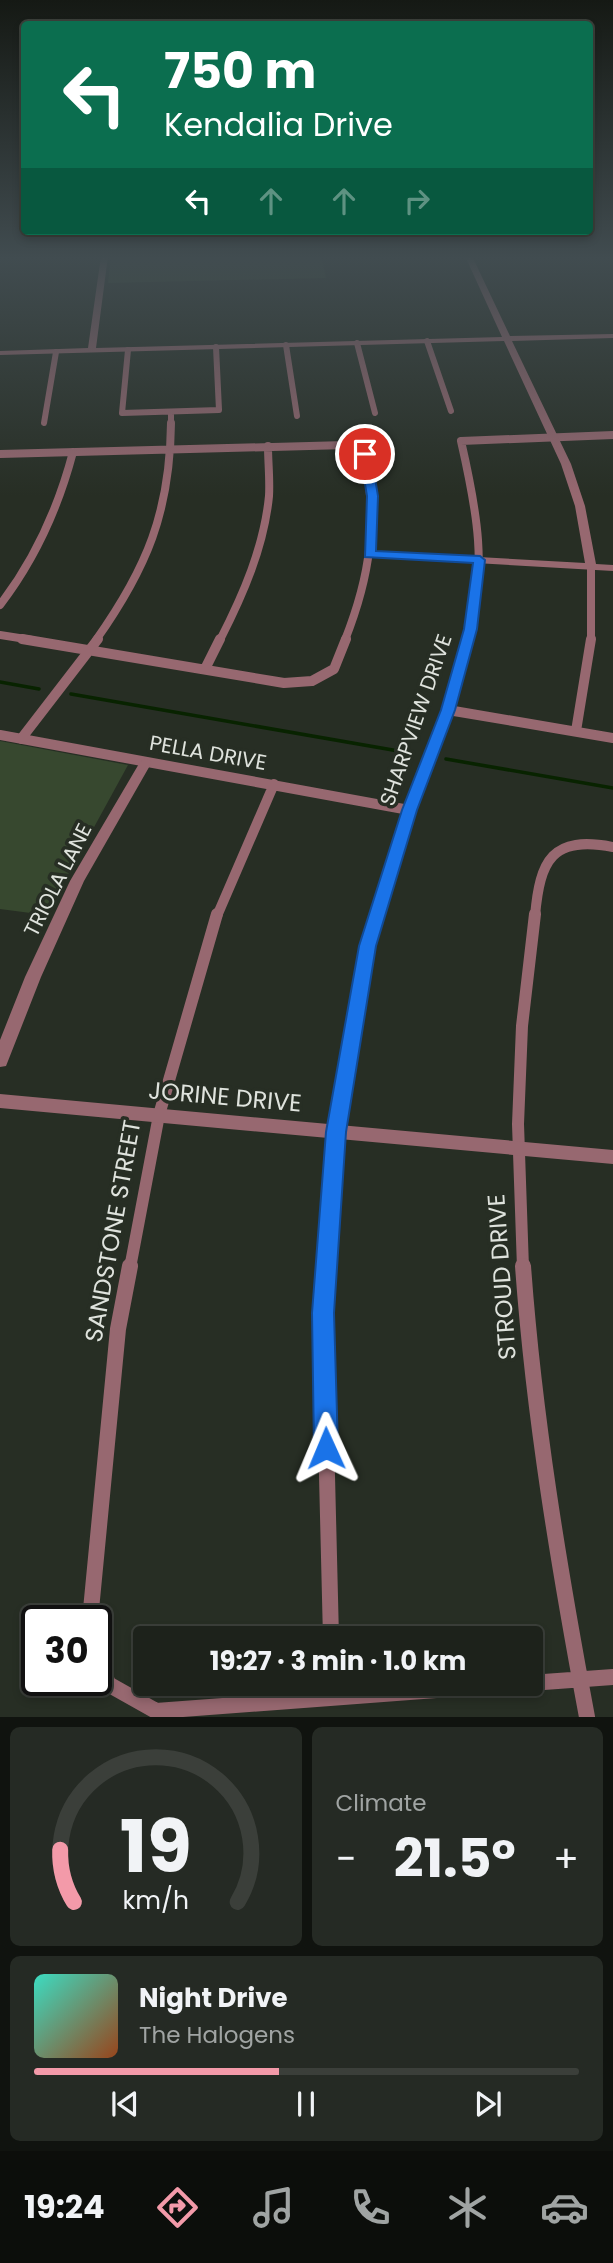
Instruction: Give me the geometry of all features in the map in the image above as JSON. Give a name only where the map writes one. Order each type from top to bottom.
[{"type":"street","points":[[92,351],[94,336]]},
{"type":"street","points":[[506,336],[555,437],[580,506],[592,566],[592,635],[576,731]]},
{"type":"street","points":[[0,353],[609,336]]},
{"type":"street","points":[[427,341],[452,411]]},
{"type":"street","points":[[357,343],[375,413]]},
{"type":"street","points":[[286,345],[297,416]]},
{"type":"street","points":[[128,350],[122,413],[171,412],[219,410],[216,347]]},
{"type":"street","points":[[44,423],[56,352]]},
{"type":"street","points":[[21,739],[89,649],[131,586],[156,530],[166,493],[172,449],[171,412]]},
{"type":"street","points":[[555,437],[613,435]]},
{"type":"street","name":"SHARPVIEW DRIVE","points":[[331,1626],[323,1313],[336,1132],[368,946],[409,810],[448,710],[471,629],[480,560],[477,513],[461,441],[555,437]]},
{"type":"street","points":[[0,454],[336,444],[362,451],[368,461],[373,509],[370,554],[358,607],[334,669],[312,681],[284,683],[0,635]]},
{"type":"street","points":[[205,669],[242,598],[260,547],[269,495],[268,446]]},
{"type":"street","points":[[0,605],[41,546],[63,496],[73,452]]},
{"type":"street","points":[[370,554],[613,568]]},
{"type":"street","points":[[448,710],[613,738]]},
{"type":"street","name":"PELLA DRIVE","points":[[0,735],[409,810]]},
{"type":"street","name":"TRIOLA LANE","points":[[0,1061],[33,978],[77,881],[146,762]]},
{"type":"street","name":"SANDSTONE STREET","points":[[91,1605],[118,1329],[159,1115],[218,911],[274,784]]},
{"type":"street","name":"STROUD DRIVE","points":[[587,1717],[534,1385],[523,1250],[519,1148],[524,1008],[543,867],[554,853],[570,845],[598,844],[613,847]]},
{"type":"street","name":"JORINE DRIVE","points":[[0,1101],[613,1157]]},
{"type":"street","points":[[543,1682],[613,1677]]},
{"type":"street","points":[[112,1686],[156,1710],[279,1696]]},
{"type":"green space","points":[[0,741],[128,765],[46,915],[0,909]]},
{"type":"waterway","points":[[0,682],[39,689]]},
{"type":"waterway","points":[[71,694],[410,753]]},
{"type":"waterway","points":[[446,759],[613,788]]},
{"type":"route","points":[[326,1448],[323,1313],[336,1132],[368,946],[409,810],[448,710],[471,629],[480,560],[370,554],[373,509],[371,476],[365,454]]}]
